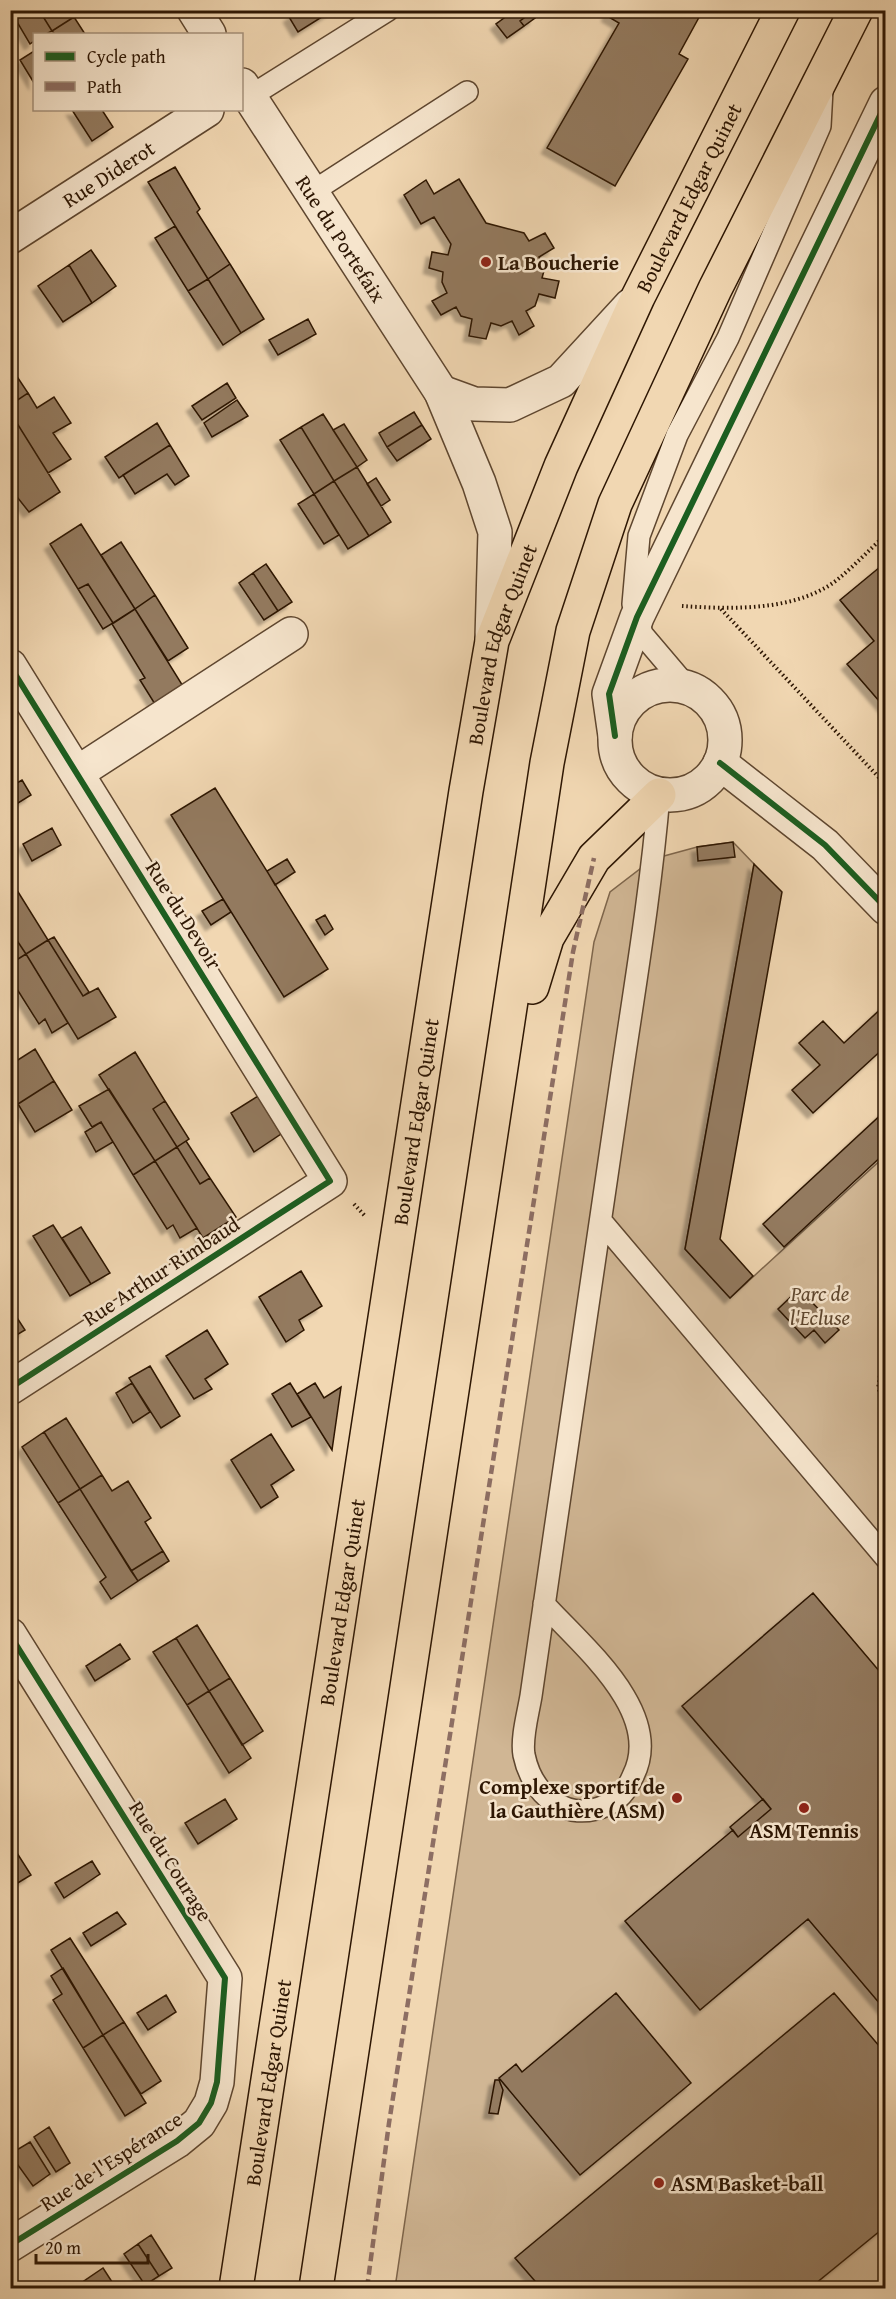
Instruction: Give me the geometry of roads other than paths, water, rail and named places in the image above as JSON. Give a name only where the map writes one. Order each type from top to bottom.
[{"type":"main road","name":"Boulevard Edgar Quinet","points":[[236,2289],[432,1012],[492,641],[561,466],[638,297],[783,10]]},
{"type":"main road","points":[[316,2289],[496,1116],[547,763],[573,631],[615,504],[715,289],[856,10]]},
{"type":"main road","points":[[496,1116],[547,938],[594,858],[659,795]]},
{"type":"street","points":[[194,10],[208,33]]},
{"type":"street","name":"Rue du Portefaix","points":[[243,88],[441,392],[479,483],[495,532],[492,641]]},
{"type":"street","points":[[615,736],[618,720],[639,694],[654,687],[671,685],[687,687],[704,696],[717,710],[724,727],[725,745],[720,763],[710,779],[695,790],[678,796],[659,795],[644,790],[631,780],[615,752],[609,694],[640,610],[885,103]]},
{"type":"street","name":"Rue Diderot","points":[[10,237],[205,111]]},
{"type":"street","points":[[441,392],[474,404],[510,405],[561,381],[638,297]]},
{"type":"street","points":[[77,773],[291,634]]},
{"type":"street","name":"Rue du Devoir","points":[[10,666],[330,1181]]},
{"type":"street","points":[[720,763],[825,845],[885,908]]},
{"type":"street","name":"Rue Arthur Rimbaud","points":[[10,1388],[330,1181]]},
{"type":"street","name":"Rue du Courage","points":[[10,1635],[225,1978],[217,2082],[211,2103],[199,2122]]},
{"type":"street","name":"Rue de l'Espérance","points":[[10,2245],[177,2141],[199,2122]]},
{"type":"lane","points":[[243,88],[388,10]]},
{"type":"lane","points":[[687,687],[642,634],[640,610],[633,604],[639,536],[677,435],[728,338],[820,126],[823,73]]},
{"type":"lane","points":[[312,192],[467,92]]},
{"type":"lane","points":[[544,1604],[617,1684],[636,1715],[642,1743],[637,1768],[627,1789],[609,1805],[582,1812],[554,1804],[530,1779],[523,1750],[544,1604],[601,1221],[653,859],[659,795]]},
{"type":"lane","points":[[601,1221],[885,1558]]},
{"type":"place","name":"La Boucherie","points":[[486,262]]},
{"type":"place","name":"Complexe sportif de la Gauthière (ASM)","points":[[677,1798]]},
{"type":"place","name":"ASM Tennis","points":[[804,1808]]},
{"type":"place","name":"ASM Basket-ball","points":[[659,2183]]},
{"type":"park label","name":"Parc de l'Ecluse","points":[[820,1305]]}]
